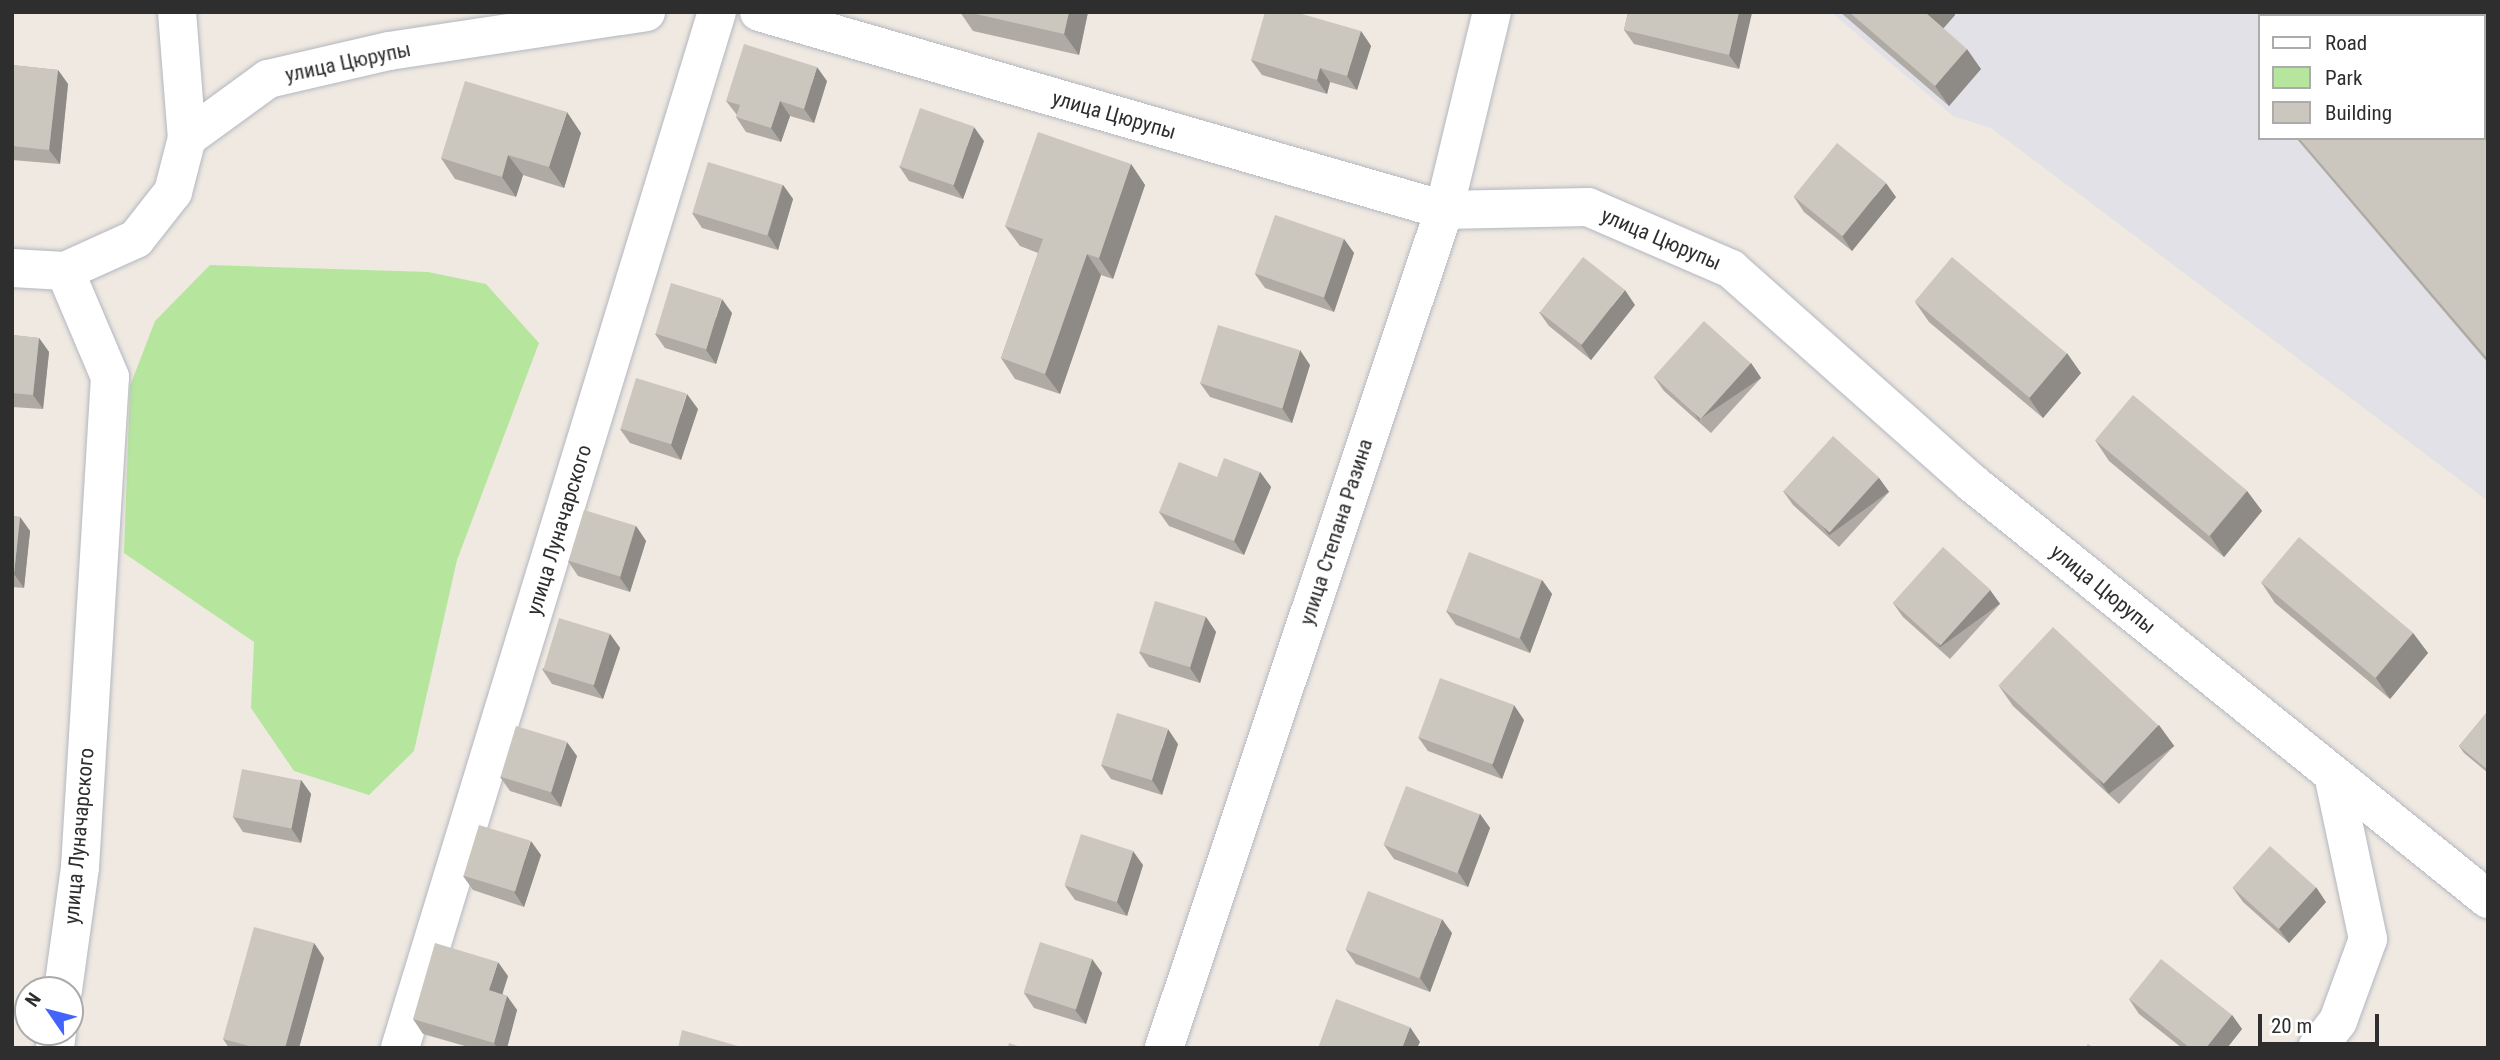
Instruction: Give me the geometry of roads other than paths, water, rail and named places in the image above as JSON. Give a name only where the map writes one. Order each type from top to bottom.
[{"type":"street","points":[[12,268],[65,271],[136,239],[173,192],[187,138],[177,12]]},
{"type":"street","name":"улица Цюрупы","points":[[187,138],[268,79],[389,51],[646,12]]},
{"type":"street","name":"улица Луначарского","points":[[400,1048],[717,12]]},
{"type":"street","name":"улица Цюрупы","points":[[760,12],[1444,210],[1588,207],[1731,269],[1972,483],[2488,899]]},
{"type":"street","name":"улица Степана Разина","points":[[1164,1048],[1444,210],[1492,12]]},
{"type":"street","name":"улица Луначарского","points":[[65,271],[110,377],[80,867],[65,976]]},
{"type":"street","points":[[2316,1048],[2339,1021],[2368,939],[2333,775]]}]
